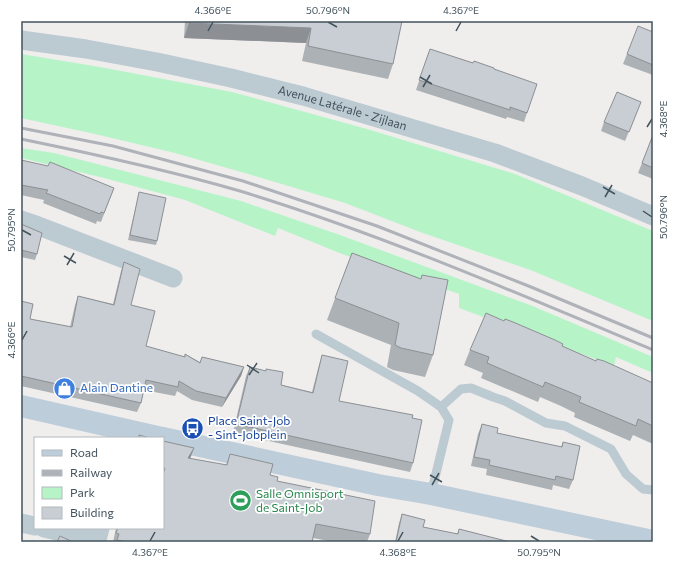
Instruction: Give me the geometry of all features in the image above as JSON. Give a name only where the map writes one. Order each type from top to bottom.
[{"type":"main road","points":[[21,406],[123,434],[152,437]]},
{"type":"main road","points":[[164,438],[378,485],[432,494],[653,541]]},
{"type":"street","name":"Avenue Latérale - Zijlaan","points":[[21,40],[86,49],[157,62],[231,78],[303,96],[495,153],[582,186],[653,216]]},
{"type":"street","points":[[21,220],[173,278]]},
{"type":"street","points":[[21,523],[34,526]]},
{"type":"street","points":[[50,529],[98,537]]},
{"type":"lane","points":[[316,334],[418,391],[441,407],[449,420],[432,494]]},
{"type":"lane","points":[[441,407],[461,389],[471,388],[505,401],[546,423],[565,426],[611,449],[626,474],[643,489],[653,490]]},
{"type":"green space","points":[[21,54],[100,67],[232,92],[367,129],[515,174],[653,231],[653,321],[533,271],[420,232],[345,203],[175,153],[21,118]]},
{"type":"green space","points":[[21,148],[54,153],[241,201],[340,235],[530,305],[653,357],[653,373],[616,357],[614,366],[459,308],[459,294],[342,254],[278,228],[275,236],[185,200],[104,178],[21,158]]},
{"type":"building","points":[[189,21],[402,21],[393,64],[308,46],[311,28],[189,23]]},
{"type":"building","points":[[638,26],[653,32],[653,65],[627,54]]},
{"type":"building","points":[[430,49],[473,63],[474,61],[537,84],[527,113],[510,107],[510,110],[419,80]]},
{"type":"building","points":[[617,92],[641,102],[629,132],[604,122]]},
{"type":"building","points":[[653,135],[653,168],[642,163]]},
{"type":"building","points":[[21,160],[48,166],[50,162],[114,188],[104,213],[101,212],[100,214],[46,193],[48,190],[21,185]]},
{"type":"building","points":[[139,192],[166,198],[157,241],[130,235]]},
{"type":"building","points":[[21,224],[42,233],[37,254],[21,250]]},
{"type":"building","points":[[352,253],[421,279],[422,275],[448,280],[433,355],[401,348],[395,345],[399,323],[335,298]]},
{"type":"building","points":[[124,262],[140,269],[131,305],[155,311],[146,346],[185,357],[185,354],[200,363],[202,357],[244,367],[226,398],[196,391],[179,381],[178,387],[146,380],[141,403],[21,376],[21,301],[33,304],[30,319],[72,327],[78,296],[114,305]]},
{"type":"building","points":[[486,313],[504,321],[505,319],[513,322],[555,340],[563,344],[562,346],[596,361],[597,359],[604,361],[653,383],[653,426],[638,419],[636,426],[579,402],[581,397],[567,391],[545,382],[543,387],[487,363],[489,357],[470,350]]},
{"type":"building","points":[[322,355],[348,361],[339,401],[413,415],[412,418],[422,420],[413,463],[236,424],[250,367],[266,371],[266,369],[283,372],[281,385],[313,393]]},
{"type":"building","points":[[482,424],[498,428],[497,433],[562,447],[563,442],[580,446],[573,480],[556,476],[555,480],[489,465],[490,460],[474,457]]},
{"type":"building","points":[[164,441],[194,448],[188,458],[227,465],[230,454],[273,464],[270,475],[278,477],[277,481],[375,501],[370,534],[316,524],[312,542],[127,542],[117,540],[119,534],[116,533],[118,529],[164,529]]},
{"type":"building","points":[[402,514],[425,520],[423,527],[458,534],[459,529],[510,542],[396,542]]},
{"type":"building","points":[[60,536],[73,542],[57,542]]},
{"type":"railway","points":[[21,128],[113,146],[243,181],[377,226],[531,287],[653,338]]},
{"type":"railway","points":[[21,139],[186,176],[293,208],[448,265],[653,350]]},
{"type":"place","name":"Alain Dantine","points":[[65,388]]},
{"type":"place","name":"Place Saint-Job - Sint-Jobplein","points":[[192,428]]},
{"type":"place","name":"Salle Omnisport de Saint-Job","points":[[240,501]]}]
